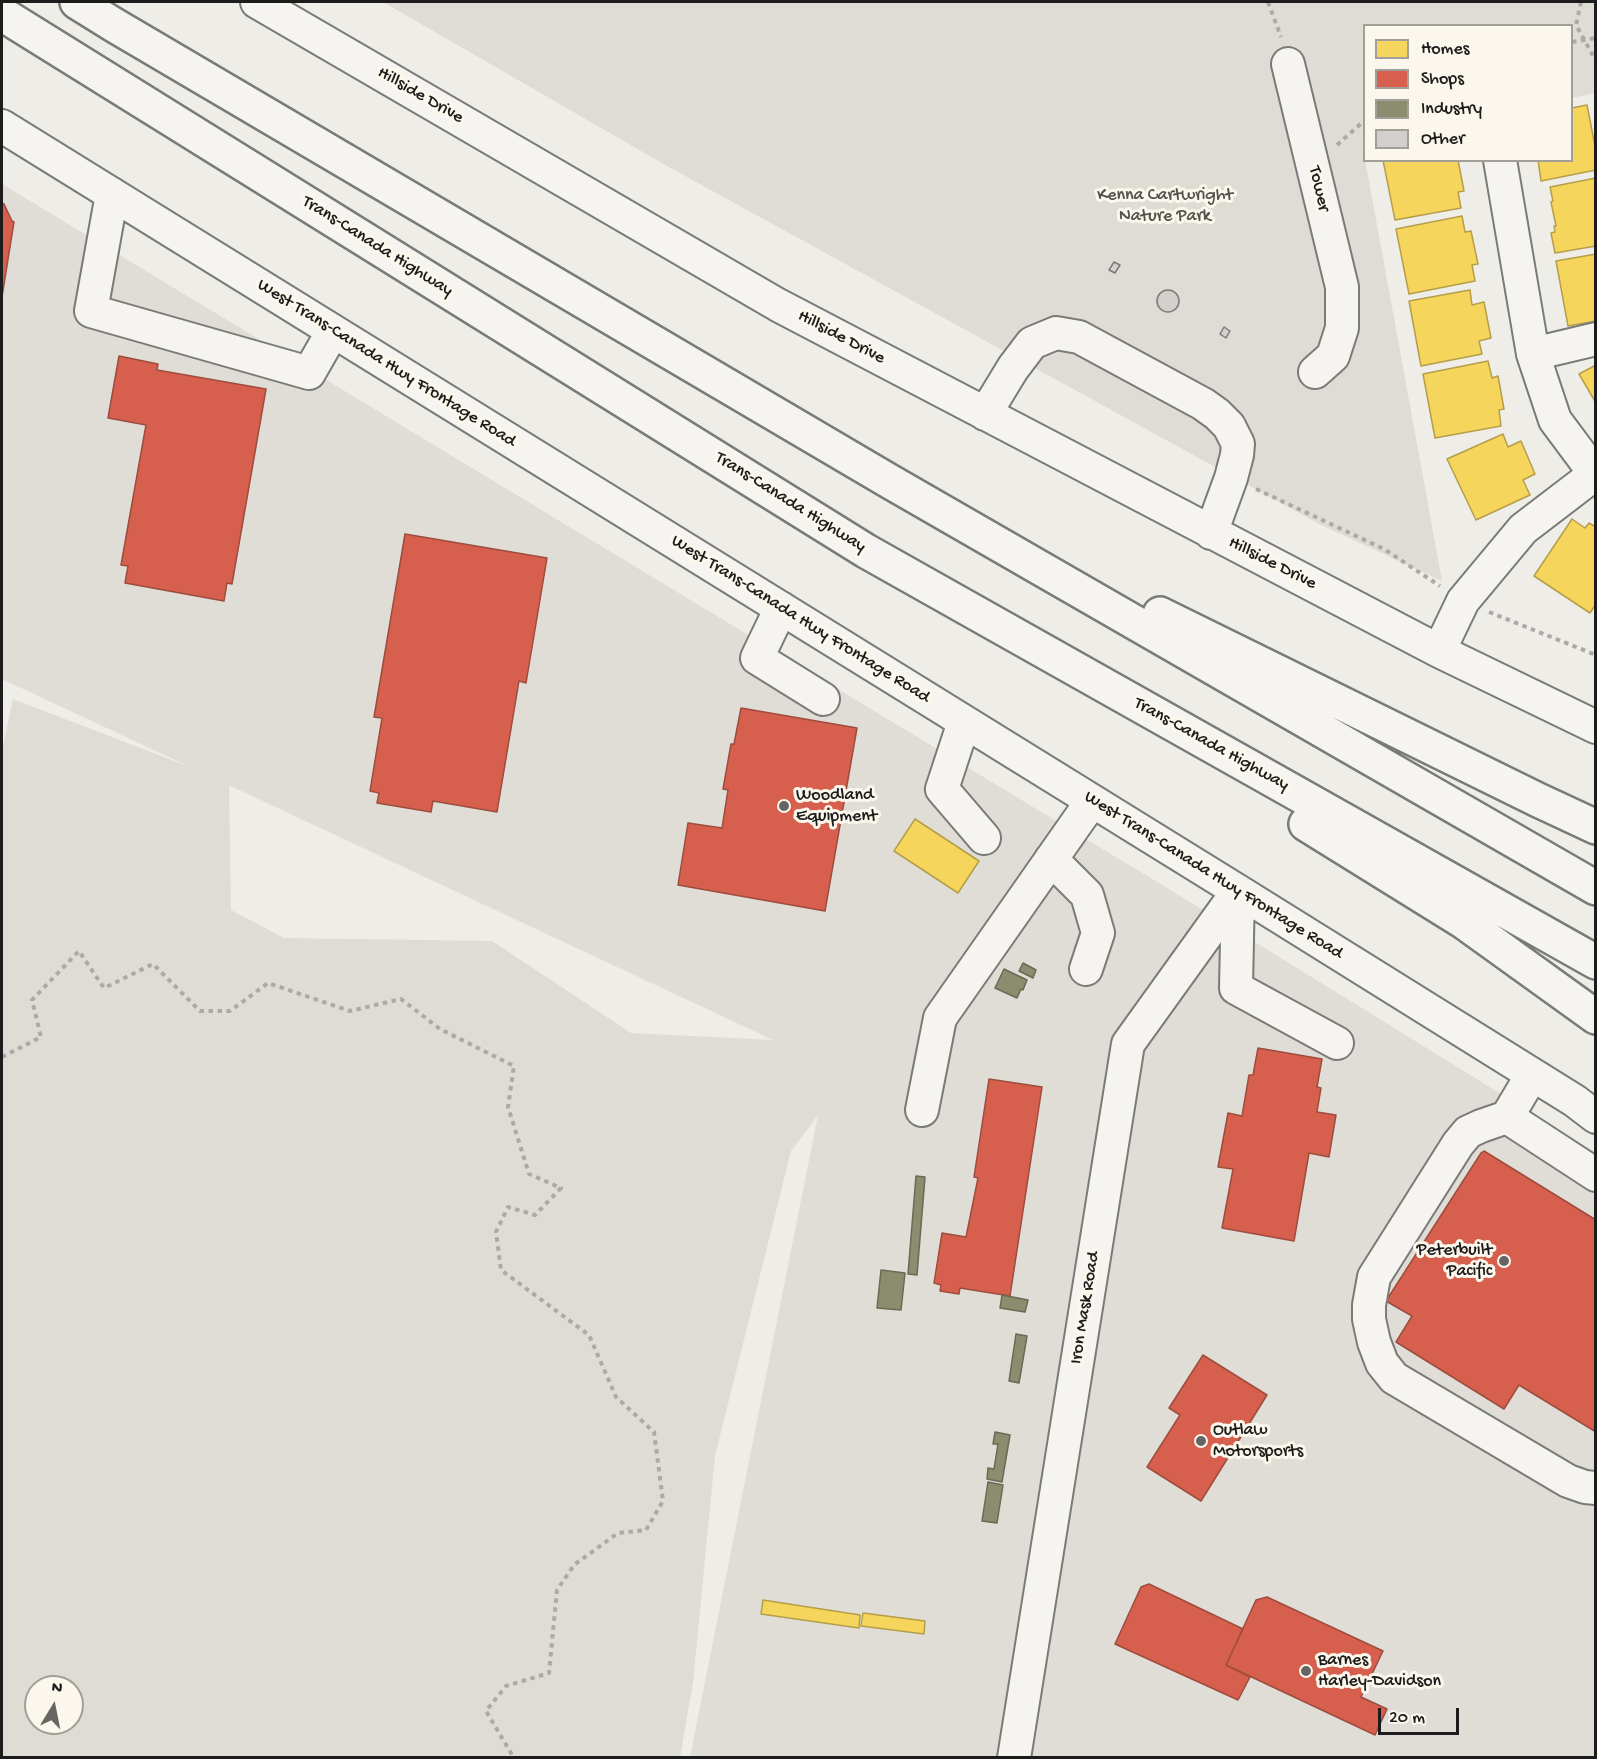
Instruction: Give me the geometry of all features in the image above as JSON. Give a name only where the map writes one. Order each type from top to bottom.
[{"type":"highway","points":[[77,2],[889,481],[1596,888]]},
{"type":"highway","name":"Trans-Canada Highway","points":[[2,14],[866,551],[1596,962]]},
{"type":"highway","points":[[889,481],[1506,785],[1596,827]]},
{"type":"highway","points":[[866,551],[1464,921],[1596,1017]]},
{"type":"street","name":"Hillside Drive","points":[[257,2],[778,305],[1439,651],[1596,727]]},
{"type":"street","name":"Tower","points":[[1288,64],[1341,285],[1342,328],[1333,356],[1315,372]]},
{"type":"street","name":"West Trans-Canada Hwy Frontage Road","points":[[2,126],[1238,891],[1575,1101],[1596,1117]]},
{"type":"street","points":[[1439,651],[1463,601],[1523,529],[1595,475],[1555,420],[1533,354],[1500,162]]},
{"type":"street","points":[[112,194],[91,311],[309,373],[333,331]]},
{"type":"street","points":[[985,414],[1013,368],[1032,343],[1056,333],[1079,337],[1203,404],[1229,426],[1238,444],[1237,455],[1211,533]]},
{"type":"street","points":[[1533,354],[1596,339]]},
{"type":"street","points":[[781,608],[757,658],[823,699]]},
{"type":"street","points":[[964,722],[942,789],[984,838]]},
{"type":"street","points":[[922,1110],[939,1018],[1092,801]]},
{"type":"street","points":[[1051,859],[1087,895],[1098,933],[1086,969]]},
{"type":"street","points":[[1238,891],[1236,988],[1337,1043]]},
{"type":"street","name":"Iron Mask Road","points":[[1014,1758],[1128,1044],[1238,891]]},
{"type":"street","points":[[1532,1075],[1506,1117],[1468,1132],[1458,1144],[1374,1277],[1369,1305],[1374,1342],[1382,1363],[1394,1378],[1568,1481],[1596,1488]]},
{"type":"street","points":[[1506,1117],[1596,1175]]},
{"type":"path","points":[[1268,2],[1282,39],[1288,64]]},
{"type":"path","points":[[1581,2],[1576,25],[1596,60]]},
{"type":"path","points":[[1573,42],[1596,38]]},
{"type":"path","points":[[1231,478],[1384,549],[1463,601],[1596,655]]},
{"type":"path","points":[[2,1057],[40,1037],[32,1000],[79,951],[104,988],[153,964],[200,1011],[230,1011],[268,983],[350,1011],[401,999],[440,1029],[514,1066],[508,1107],[529,1174],[561,1188],[535,1215],[508,1207],[496,1232],[501,1270],[588,1335],[616,1397],[654,1432],[663,1501],[646,1530],[618,1533],[574,1565],[557,1590],[549,1673],[506,1686],[486,1711],[514,1758]]},
{"type":"shaded area","points":[[2,184],[1187,900],[1595,1152],[1595,1757],[690,1757],[818,1115],[773,1040],[2,679]]},
{"type":"green space","name":"Kenna Cartwright Nature Park","points":[[383,2],[1595,2],[1595,93],[1573,98],[1573,24],[1363,24],[1363,162],[1365,162],[1442,581],[1319,524],[667,166]]},
{"type":"green space","points":[[13,699],[229,782],[231,910],[284,938],[492,941],[631,1033],[773,1040],[818,1115],[791,1151],[715,1456],[693,1683],[680,1757],[2,1757],[2,750]]},
{"type":"building: Homes","points":[[1587,105],[1596,151],[1596,170],[1541,181],[1538,162],[1573,162],[1573,108]]},
{"type":"building: Homes","points":[[1383,162],[1458,162],[1464,191],[1458,192],[1461,208],[1395,220]]},
{"type":"building: Homes","points":[[1596,178],[1596,246],[1555,253],[1551,233],[1555,232],[1554,226],[1556,226],[1550,187]]},
{"type":"building: Homes","points":[[1462,216],[1465,232],[1471,231],[1478,264],[1472,265],[1475,281],[1409,294],[1396,229]]},
{"type":"building: Homes","points":[[1596,254],[1596,321],[1568,326],[1556,261]]},
{"type":"building: Homes","points":[[1470,290],[1472,305],[1484,302],[1491,338],[1479,341],[1482,354],[1421,366],[1409,301]]},
{"type":"building: Homes","points":[[1488,361],[1492,378],[1498,376],[1504,409],[1499,410],[1501,426],[1435,438],[1423,374]]},
{"type":"building: Homes","points":[[1596,365],[1596,403],[1579,374]]},
{"type":"building: Homes","points":[[1503,434],[1508,447],[1521,441],[1535,474],[1523,480],[1530,495],[1476,520],[1447,459]]},
{"type":"building: Homes","points":[[1572,519],[1585,528],[1589,523],[1596,527],[1596,604],[1590,613],[1534,576]]},
{"type":"building: Homes","points":[[915,819],[979,861],[958,893],[894,851]]},
{"type":"building: Homes","points":[[763,1600],[860,1615],[859,1628],[761,1614]]},
{"type":"building: Homes","points":[[863,1613],[925,1621],[924,1634],[861,1626]]},
{"type":"building: Shops","points":[[2,203],[14,222],[2,297]]},
{"type":"building: Shops","points":[[119,356],[158,364],[157,370],[266,389],[232,584],[227,583],[224,601],[125,583],[128,566],[121,565],[146,425],[108,418]]},
{"type":"building: Shops","points":[[405,534],[547,558],[526,683],[519,681],[497,812],[433,801],[431,812],[377,803],[379,793],[370,791],[382,718],[374,717]]},
{"type":"building: Shops","name":"Woodland Equipment","points":[[741,708],[857,728],[825,911],[678,885],[688,823],[722,828],[728,790],[723,789],[731,744],[734,744]]},
{"type":"building: Shops","points":[[1258,1048],[1322,1059],[1317,1087],[1321,1088],[1317,1112],[1336,1115],[1329,1157],[1309,1153],[1294,1241],[1222,1228],[1233,1169],[1218,1167],[1228,1113],[1242,1116],[1249,1075],[1253,1075]]},
{"type":"building: Shops","points":[[989,1079],[1042,1087],[1010,1296],[960,1288],[959,1294],[940,1291],[941,1285],[934,1283],[942,1233],[966,1237],[978,1178],[974,1177]]},
{"type":"building: Shops","name":"Peterbuilt Pacific","points":[[1484,1151],[1596,1220],[1596,1432],[1519,1385],[1504,1409],[1396,1342],[1412,1316],[1386,1301]]},
{"type":"building: Shops","name":"Outlaw Motorsports","points":[[1203,1355],[1267,1395],[1201,1501],[1147,1467],[1180,1415],[1169,1408]]},
{"type":"building: Shops","points":[[1149,1584],[1243,1629],[1226,1665],[1250,1677],[1238,1700],[1115,1644],[1141,1587]]},
{"type":"building: Shops","name":"Barnes Harley-Davidson","points":[[1267,1597],[1383,1651],[1361,1697],[1387,1709],[1375,1735],[1226,1665],[1256,1600]]},
{"type":"building: Industry","points":[[1023,963],[1036,970],[1033,978],[1019,971]]},
{"type":"building: Industry","points":[[1004,969],[1027,980],[1017,998],[995,988]]},
{"type":"building: Industry","points":[[916,1176],[925,1177],[917,1275],[908,1274]]},
{"type":"building: Industry","points":[[881,1270],[905,1273],[901,1310],[877,1308]]},
{"type":"building: Industry","points":[[1002,1295],[1028,1300],[1025,1312],[1000,1308]]},
{"type":"building: Industry","points":[[1016,1334],[1027,1336],[1019,1383],[1009,1381]]},
{"type":"building: Industry","points":[[995,1432],[1010,1435],[1002,1482],[987,1479],[988,1468],[994,1469],[998,1444],[993,1444]]},
{"type":"building: Industry","points":[[988,1482],[1003,1485],[997,1523],[982,1521]]},
{"type":"building: Other","points":[[1114,262],[1120,265],[1115,273],[1109,270]]},
{"type":"building: Other","points":[[1168,290],[1176,293],[1179,301],[1176,309],[1168,312],[1160,309],[1157,301],[1160,293]]},
{"type":"building: Other","points":[[1224,327],[1230,331],[1226,338],[1220,334]]},
{"type":"place","name":"Woodland Equipment","points":[[784,806]]},
{"type":"place","name":"Peterbuilt Pacific","points":[[1504,1261]]},
{"type":"place","name":"Outlaw Motorsports","points":[[1201,1441]]},
{"type":"place","name":"Barnes Harley-Davidson","points":[[1306,1671]]}]
